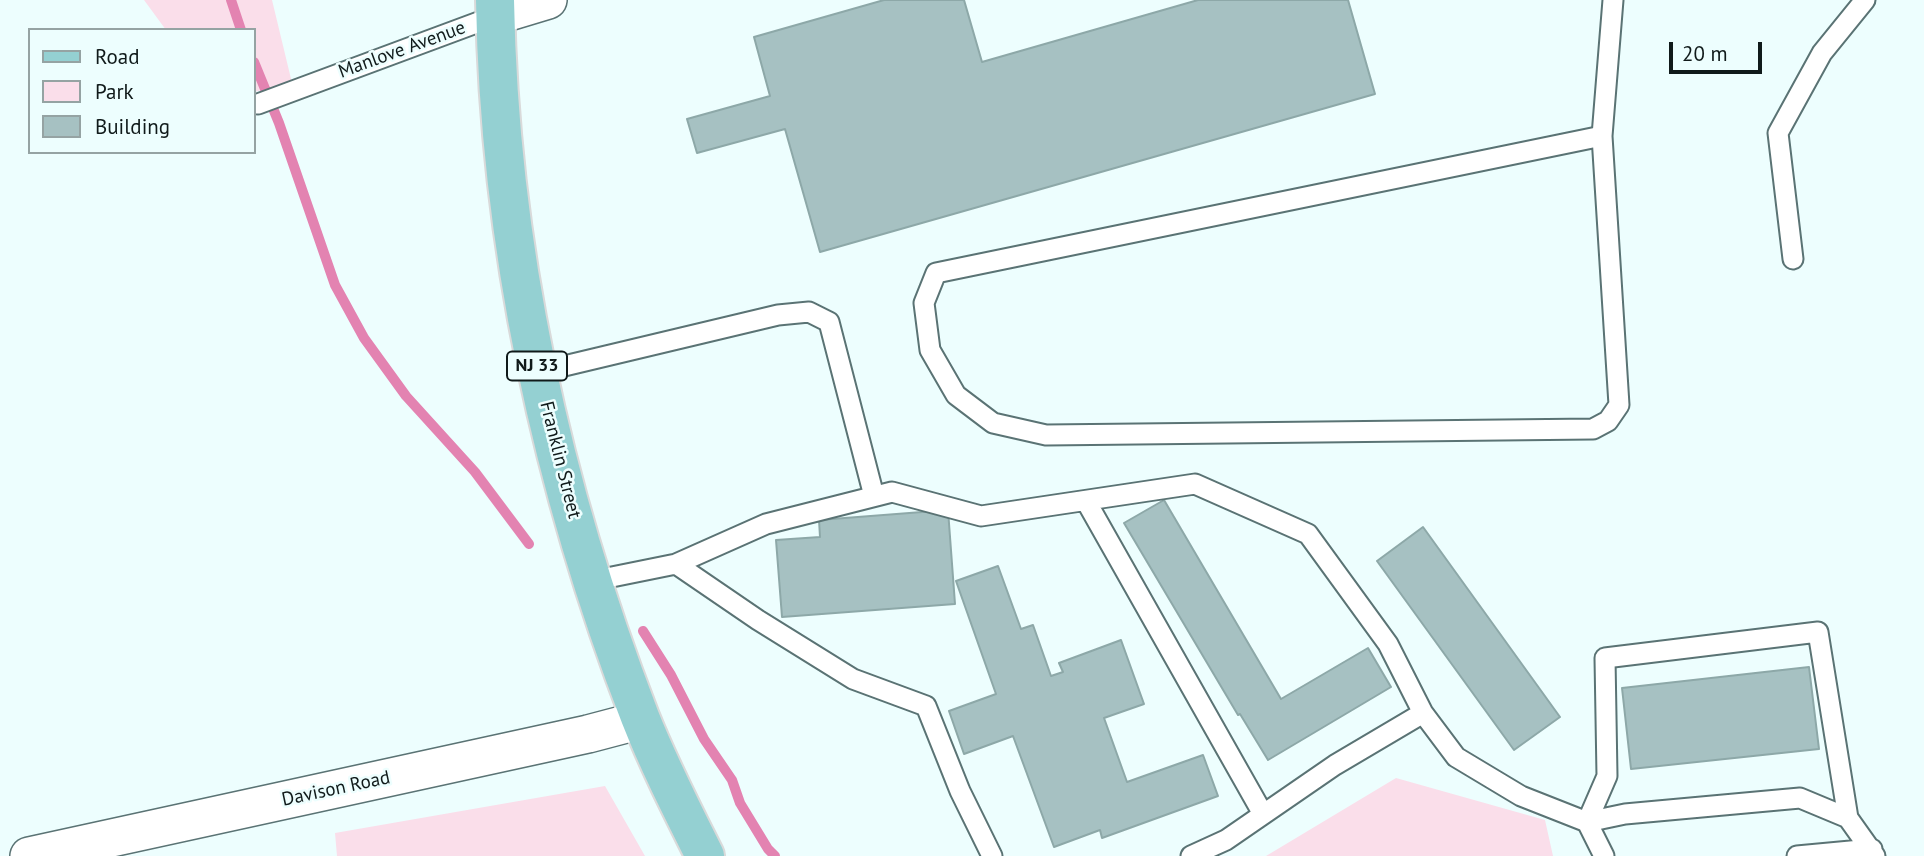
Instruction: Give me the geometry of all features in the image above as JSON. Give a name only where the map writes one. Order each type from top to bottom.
[{"type":"main road","name":"Franklin Street","points":[[495,8],[501,122],[516,252],[538,372],[564,481],[592,580],[641,720],[705,856]]},
{"type":"street","name":"Manlove Avenue","points":[[495,8],[548,0]]},
{"type":"street","name":"Davison Road","points":[[29,856],[588,734],[641,720]]},
{"type":"lane","points":[[1602,136],[936,273],[924,303],[930,350],[956,395],[993,423],[1046,435],[1593,429],[1608,421],[1619,405],[1602,136],[1613,0]]},
{"type":"lane","points":[[1793,259],[1778,133],[1822,54],[1865,0]]},
{"type":"lane","name":"Manlove Avenue","points":[[258,104],[495,8]]},
{"type":"lane","points":[[538,372],[704,331],[778,315],[809,312],[829,322],[874,496]]},
{"type":"lane","points":[[592,580],[676,564],[766,524],[892,492],[981,516],[1195,484],[1308,534],[1388,644],[1423,713],[1456,757],[1521,796],[1587,822],[1625,814],[1800,799],[1848,818]]},
{"type":"lane","points":[[1086,501],[1263,814]]},
{"type":"lane","points":[[676,564],[758,620],[853,679],[926,706],[960,791],[992,856]]},
{"type":"lane","points":[[1587,822],[1607,776],[1605,658],[1818,632],[1848,818],[1874,852]]},
{"type":"lane","points":[[1191,856],[1226,840],[1335,765],[1423,713]]},
{"type":"lane","points":[[1587,822],[1604,856]]},
{"type":"lane","points":[[1797,856],[1874,852]]},
{"type":"green space","points":[[144,0],[272,0],[292,83],[256,92],[256,28],[165,28]]},
{"type":"green space","points":[[1396,778],[1545,820],[1553,856],[1266,856]]},
{"type":"green space","points":[[605,786],[645,856],[337,856],[335,833]]},
{"type":"building","points":[[884,0],[964,0],[982,62],[1198,0],[1348,0],[1375,94],[820,252],[785,129],[697,153],[687,119],[770,96],[754,37]]},
{"type":"building","points":[[1164,500],[1281,699],[1368,648],[1391,687],[1268,760],[1240,714],[1238,715],[1124,523]]},
{"type":"building","points":[[948,510],[955,604],[782,617],[776,540],[820,537],[819,520]]},
{"type":"building","points":[[1423,527],[1560,717],[1514,750],[1377,561]]},
{"type":"building","points":[[998,566],[1021,629],[1033,625],[1051,676],[1063,672],[1059,663],[1121,640],[1144,704],[1104,718],[1127,782],[1203,755],[1218,796],[1102,838],[1100,830],[1054,847],[1013,736],[964,754],[949,711],[996,694],[956,581]]},
{"type":"building","points":[[1809,667],[1819,749],[1631,769],[1622,688]]},
{"type":"waterway","points":[[231,0],[240,28]]},
{"type":"waterway","points":[[256,67],[279,123],[335,285],[364,338],[406,396],[475,472],[529,544]]},
{"type":"waterway","points":[[643,631],[671,675],[704,739],[732,780],[740,803],[775,856]]}]
